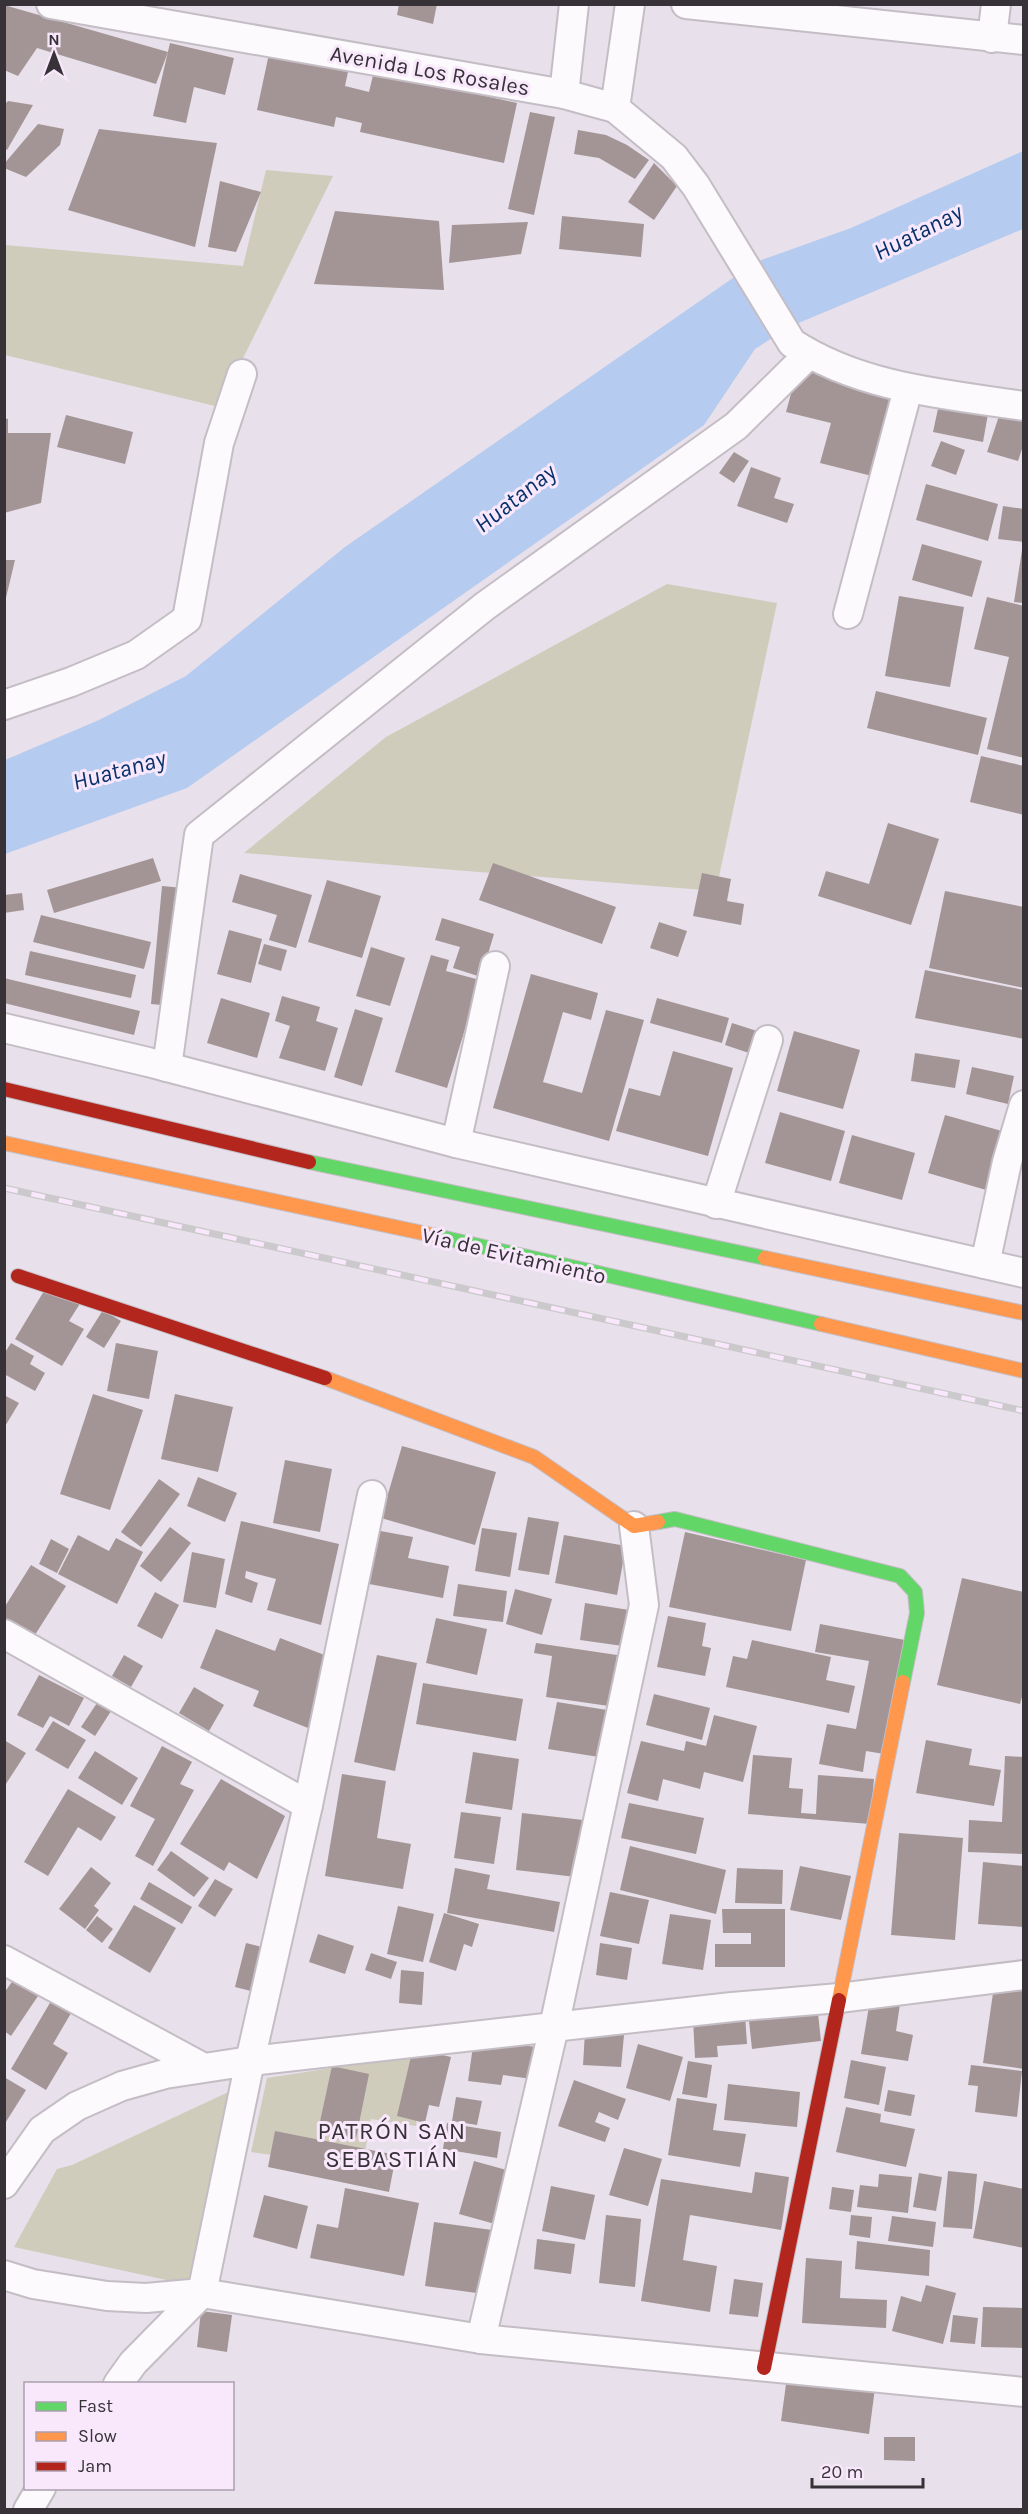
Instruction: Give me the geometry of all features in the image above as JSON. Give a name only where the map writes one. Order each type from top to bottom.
[{"type":"main road","name":"Vía de Evitamiento","points":[[4,1089],[272,1155],[1023,1313]]},
{"type":"main road","name":"Vía de Evitamiento","points":[[4,1143],[453,1240],[1023,1371]]},
{"type":"main road","points":[[9,1293],[11,1274],[300,1369],[436,1418],[534,1457],[634,1526],[675,1519],[900,1576],[915,1592],[917,1613],[764,2368]]},
{"type":"street","name":"Avenida Los Rosales","points":[[51,4],[564,94],[615,108],[674,157],[696,186],[738,257],[800,348]]},
{"type":"street","points":[[564,94],[574,4]]},
{"type":"street","points":[[615,108],[630,4]]},
{"type":"street","points":[[686,4],[1023,40]]},
{"type":"street","points":[[992,38],[996,4]]},
{"type":"street","points":[[166,1067],[199,835],[485,606],[736,426],[800,348],[861,376],[908,389],[1023,406]]},
{"type":"street","points":[[4,705],[70,682],[136,655],[187,619],[219,443],[242,374]]},
{"type":"street","points":[[848,614],[908,389]]},
{"type":"street","points":[[456,1143],[495,966]]},
{"type":"street","points":[[4,1028],[166,1067],[456,1143],[1023,1273]]},
{"type":"street","points":[[716,1204],[768,1040]]},
{"type":"street","points":[[985,1264],[1007,1162],[1023,1105]]},
{"type":"street","points":[[119,2382],[133,2363],[202,2293],[250,2061],[308,1805],[372,1496]]},
{"type":"street","points":[[481,2339],[554,2026],[644,1605],[634,1526]]},
{"type":"street","points":[[4,1634],[308,1805]]},
{"type":"street","points":[[4,1960],[202,2067]]},
{"type":"street","points":[[4,2184],[42,2130],[76,2106],[122,2086],[202,2067],[554,2026],[839,1998],[1023,1975]]},
{"type":"street","points":[[4,2274],[33,2284],[106,2296],[146,2298],[202,2293],[481,2339],[1023,2392]]},
{"type":"street","points":[[28,2510],[40,2490]]},
{"type":"shaded area","points":[[266,170],[333,176],[219,407],[5,355],[5,245],[243,266]]},
{"type":"shaded area","points":[[667,584],[777,603],[716,891],[244,853],[386,737]]},
{"type":"shaded area","points":[[421,2054],[416,2126],[371,2119],[362,2168],[251,2152],[267,2078]]},
{"type":"shaded area","points":[[237,2088],[194,2286],[14,2247],[57,2169],[72,2165]]},
{"type":"water","name":"Huatanay","points":[[1023,151],[1023,229],[789,327],[755,349],[704,425],[187,788],[5,854],[5,760],[99,720],[186,676],[345,547],[756,262],[851,228]]},
{"type":"building","points":[[399,4],[437,4],[433,24],[397,15]]},
{"type":"building","points":[[4,5],[168,52],[156,84],[37,48],[18,76],[4,70]]},
{"type":"building","points":[[170,43],[234,58],[225,95],[194,87],[186,123],[153,116]]},
{"type":"building","points":[[270,49],[349,67],[345,86],[369,92],[374,71],[517,103],[504,163],[360,132],[362,123],[336,117],[334,127],[257,110]]},
{"type":"building","points":[[8,101],[33,105],[7,150],[4,148],[4,105]]},
{"type":"building","points":[[530,112],[555,117],[534,215],[508,209]]},
{"type":"building","points":[[38,124],[64,129],[60,145],[26,177],[4,168],[4,164]]},
{"type":"building","points":[[99,129],[217,143],[195,247],[68,210]]},
{"type":"building","points":[[578,130],[606,135],[627,145],[649,160],[635,179],[599,158],[574,154]]},
{"type":"building","points":[[654,163],[677,186],[654,220],[628,202]]},
{"type":"building","points":[[220,181],[261,192],[236,252],[208,247]]},
{"type":"building","points":[[335,211],[439,221],[444,290],[314,284]]},
{"type":"building","points":[[562,216],[644,224],[641,257],[559,249]]},
{"type":"building","points":[[528,222],[521,254],[449,263],[452,225]]},
{"type":"building","points":[[798,368],[894,394],[872,476],[820,463],[831,423],[786,412]]},
{"type":"building","points":[[939,404],[988,414],[983,442],[933,432]]},
{"type":"building","points":[[1001,410],[1024,417],[1024,443],[1018,461],[987,452]]},
{"type":"building","points":[[66,415],[133,432],[125,464],[57,447]]},
{"type":"building","points":[[4,418],[8,419],[8,433],[51,433],[41,503],[4,513]]},
{"type":"building","points":[[941,441],[965,450],[956,475],[931,466]]},
{"type":"building","points":[[734,452],[749,461],[734,483],[719,473]]},
{"type":"building","points":[[751,467],[781,478],[774,498],[794,504],[787,523],[737,506]]},
{"type":"building","points":[[926,484],[998,504],[988,541],[916,520]]},
{"type":"building","points":[[1003,506],[1024,509],[1024,542],[998,539]]},
{"type":"building","points":[[922,544],[982,561],[972,597],[912,580]]},
{"type":"building","points":[[1022,550],[1024,551],[1024,603],[1014,602]]},
{"type":"building","points":[[4,560],[15,560],[5,602],[4,602]]},
{"type":"building","points":[[899,596],[964,607],[950,687],[885,676]]},
{"type":"building","points":[[987,597],[1024,606],[1024,758],[987,749],[1009,657],[974,649]]},
{"type":"building","points":[[876,691],[987,718],[978,755],[867,728]]},
{"type":"building","points":[[981,756],[1024,766],[1024,815],[970,802]]},
{"type":"building","points":[[888,823],[939,839],[911,925],[818,896],[826,871],[869,884]]},
{"type":"building","points":[[153,858],[161,881],[54,913],[47,890]]},
{"type":"building","points":[[493,863],[616,907],[602,944],[479,900]]},
{"type":"building","points":[[702,873],[731,879],[727,901],[744,904],[741,925],[693,916]]},
{"type":"building","points":[[240,874],[312,895],[296,948],[269,940],[277,915],[232,902]]},
{"type":"building","points":[[327,880],[381,896],[362,958],[308,942]]},
{"type":"building","points":[[162,886],[184,888],[173,1006],[151,1004]]},
{"type":"building","points":[[945,891],[1024,907],[1024,988],[929,968]]},
{"type":"building","points":[[22,893],[24,910],[4,913],[4,895]]},
{"type":"building","points":[[41,915],[151,942],[144,969],[33,942]]},
{"type":"building","points":[[442,918],[494,934],[481,977],[453,968],[460,947],[435,940]]},
{"type":"building","points":[[659,922],[687,931],[678,957],[650,948]]},
{"type":"building","points":[[229,930],[262,939],[251,983],[217,974]]},
{"type":"building","points":[[264,944],[287,950],[281,971],[258,964]]},
{"type":"building","points":[[371,947],[405,958],[390,1006],[356,996]]},
{"type":"building","points":[[30,951],[136,975],[131,998],[25,975]]},
{"type":"building","points":[[431,955],[449,960],[446,971],[480,980],[447,1088],[395,1072]]},
{"type":"building","points":[[925,970],[1024,990],[1024,1039],[915,1018]]},
{"type":"building","points":[[531,974],[598,993],[591,1020],[563,1012],[543,1082],[582,1093],[606,1010],[644,1020],[609,1141],[493,1108]]},
{"type":"building","points":[[4,978],[140,1011],[134,1035],[4,1003]]},
{"type":"building","points":[[282,996],[320,1007],[316,1021],[338,1028],[325,1071],[279,1058],[290,1026],[275,1021]]},
{"type":"building","points":[[221,998],[270,1013],[257,1058],[207,1043]]},
{"type":"building","points":[[657,998],[729,1018],[722,1043],[650,1023]]},
{"type":"building","points":[[355,1009],[383,1018],[362,1086],[334,1077]]},
{"type":"building","points":[[732,1023],[757,1031],[749,1053],[725,1045]]},
{"type":"building","points":[[794,1031],[860,1050],[843,1109],[777,1091]]},
{"type":"building","points":[[673,1051],[733,1068],[708,1156],[616,1131],[629,1088],[660,1096]]},
{"type":"building","points":[[915,1053],[960,1060],[955,1088],[911,1081]]},
{"type":"building","points":[[972,1067],[1014,1076],[1008,1104],[966,1094]]},
{"type":"building","points":[[780,1112],[845,1131],[831,1181],[765,1163]]},
{"type":"building","points":[[945,1115],[1009,1133],[993,1192],[928,1173]]},
{"type":"building","points":[[852,1135],[915,1153],[902,1200],[839,1183]]},
{"type":"building","points":[[44,1291],[81,1302],[69,1321],[84,1329],[62,1366],[15,1339]]},
{"type":"building","points":[[103,1310],[121,1321],[104,1348],[86,1337]]},
{"type":"building","points":[[11,1343],[34,1356],[30,1364],[45,1373],[35,1391],[4,1374],[4,1354]]},
{"type":"building","points":[[116,1343],[158,1351],[149,1399],[107,1391]]},
{"type":"building","points":[[93,1394],[143,1410],[110,1510],[60,1494]]},
{"type":"building","points":[[175,1394],[233,1407],[218,1472],[161,1459]]},
{"type":"building","points":[[4,1395],[19,1403],[4,1428]]},
{"type":"building","points":[[402,1446],[496,1472],[475,1545],[381,1518]]},
{"type":"building","points":[[285,1460],[332,1469],[320,1532],[273,1523]]},
{"type":"building","points":[[198,1477],[237,1493],[225,1522],[187,1506]]},
{"type":"building","points":[[159,1479],[180,1494],[141,1547],[121,1532]]},
{"type":"building","points":[[528,1517],[559,1522],[549,1575],[518,1570]]},
{"type":"building","points":[[241,1521],[339,1544],[321,1625],[267,1610],[276,1579],[246,1571],[245,1578],[258,1583],[252,1603],[225,1594]]},
{"type":"building","points":[[170,1527],[191,1543],[161,1582],[140,1566]]},
{"type":"building","points":[[482,1528],[517,1533],[510,1577],[475,1571]]},
{"type":"building","points":[[375,1530],[413,1537],[408,1558],[449,1566],[443,1598],[364,1583]]},
{"type":"building","points":[[685,1532],[806,1560],[791,1631],[669,1607]]},
{"type":"building","points":[[78,1535],[109,1551],[116,1538],[143,1552],[117,1604],[58,1574]]},
{"type":"building","points":[[564,1535],[626,1546],[617,1595],[555,1583]]},
{"type":"building","points":[[51,1539],[69,1549],[57,1573],[39,1564]]},
{"type":"building","points":[[192,1552],[225,1559],[216,1608],[183,1602]]},
{"type":"building","points":[[31,1565],[66,1586],[33,1638],[9,1624],[11,1621],[4,1618],[4,1608]]},
{"type":"building","points":[[962,1578],[1024,1592],[1024,1690],[1020,1704],[937,1685]]},
{"type":"building","points":[[458,1584],[507,1591],[503,1622],[453,1616]]},
{"type":"building","points":[[515,1589],[552,1599],[542,1635],[506,1624]]},
{"type":"building","points":[[155,1592],[179,1605],[162,1639],[137,1626]]},
{"type":"building","points":[[585,1603],[629,1610],[623,1646],[580,1640]]},
{"type":"building","points":[[668,1616],[706,1623],[702,1646],[711,1648],[705,1676],[657,1667]]},
{"type":"building","points":[[436,1618],[487,1629],[477,1675],[426,1663]]},
{"type":"building","points":[[820,1624],[905,1640],[884,1754],[866,1751],[863,1772],[819,1764],[827,1724],[856,1729],[869,1661],[815,1652]]},
{"type":"building","points":[[216,1629],[275,1651],[280,1638],[335,1659],[308,1728],[253,1706],[259,1691],[200,1668]]},
{"type":"building","points":[[752,1640],[831,1657],[826,1680],[855,1686],[849,1713],[726,1687],[733,1656],[747,1659]]},
{"type":"building","points":[[536,1643],[617,1655],[609,1706],[546,1697],[552,1656],[534,1653]]},
{"type":"building","points":[[124,1655],[143,1666],[131,1687],[112,1676]]},
{"type":"building","points":[[377,1655],[417,1663],[395,1771],[354,1762]]},
{"type":"building","points":[[39,1675],[84,1698],[69,1726],[50,1716],[43,1728],[17,1715]]},
{"type":"building","points":[[423,1683],[523,1699],[516,1741],[416,1724]]},
{"type":"building","points":[[194,1687],[224,1705],[209,1731],[179,1713]]},
{"type":"building","points":[[654,1694],[710,1708],[702,1740],[646,1725]]},
{"type":"building","points":[[99,1700],[113,1708],[95,1736],[81,1727]]},
{"type":"building","points":[[557,1702],[607,1710],[599,1757],[548,1749]]},
{"type":"building","points":[[714,1715],[757,1726],[743,1782],[704,1772],[700,1789],[663,1779],[658,1801],[627,1793],[641,1741],[684,1751],[686,1741],[706,1746]]},
{"type":"building","points":[[53,1721],[86,1740],[68,1769],[35,1750]]},
{"type":"building","points":[[4,1740],[26,1753],[4,1787]]},
{"type":"building","points":[[926,1740],[972,1749],[969,1765],[1001,1770],[994,1806],[916,1793]]},
{"type":"building","points":[[162,1746],[192,1762],[180,1784],[194,1790],[153,1866],[135,1856],[155,1819],[130,1806]]},
{"type":"building","points":[[95,1751],[138,1778],[122,1805],[78,1778]]},
{"type":"building","points":[[473,1752],[519,1759],[512,1810],[465,1803]]},
{"type":"building","points":[[753,1755],[792,1758],[789,1788],[803,1789],[801,1813],[816,1814],[818,1775],[874,1779],[870,1824],[748,1814]]},
{"type":"building","points":[[1005,1756],[1024,1757],[1024,1854],[968,1852],[969,1820],[1002,1822]]},
{"type":"building","points":[[342,1774],[386,1781],[377,1838],[411,1844],[403,1889],[325,1876]]},
{"type":"building","points":[[221,1779],[285,1816],[257,1879],[229,1862],[224,1871],[180,1844]]},
{"type":"building","points":[[68,1789],[116,1817],[101,1841],[78,1827],[48,1876],[24,1862]]},
{"type":"building","points":[[629,1803],[704,1818],[696,1854],[621,1838]]},
{"type":"building","points":[[461,1812],[501,1817],[494,1864],[454,1858]]},
{"type":"building","points":[[522,1813],[583,1820],[576,1877],[516,1870]]},
{"type":"building","points":[[899,1833],[963,1838],[955,1940],[891,1935]]},
{"type":"building","points":[[630,1846],[726,1870],[716,1914],[620,1890]]},
{"type":"building","points":[[171,1851],[209,1878],[194,1897],[157,1870]]},
{"type":"building","points":[[983,1862],[1024,1866],[1024,1927],[978,1924]]},
{"type":"building","points":[[800,1866],[851,1876],[841,1920],[790,1910]]},
{"type":"building","points":[[91,1867],[111,1883],[94,1906],[99,1910],[85,1929],[59,1909]]},
{"type":"building","points":[[455,1868],[490,1875],[487,1889],[560,1902],[554,1932],[447,1913]]},
{"type":"building","points":[[737,1868],[783,1870],[782,1904],[735,1903]]},
{"type":"building","points":[[215,1879],[233,1889],[215,1917],[198,1906]]},
{"type":"building","points":[[149,1882],[192,1907],[182,1924],[140,1899]]},
{"type":"building","points":[[610,1892],[649,1900],[639,1944],[600,1936]]},
{"type":"building","points":[[134,1905],[176,1928],[150,1973],[108,1948]]},
{"type":"building","points":[[398,1906],[434,1914],[423,1962],[387,1954]]},
{"type":"building","points":[[722,1909],[785,1909],[785,1967],[715,1967],[715,1944],[751,1944],[751,1933],[723,1933]]},
{"type":"building","points":[[444,1913],[479,1924],[472,1947],[464,1944],[456,1971],[429,1962]]},
{"type":"building","points":[[670,1914],[711,1920],[703,1970],[662,1964]]},
{"type":"building","points":[[97,1916],[113,1929],[102,1943],[86,1930]]},
{"type":"building","points":[[318,1934],[354,1946],[345,1974],[309,1962]]},
{"type":"building","points":[[246,1943],[270,1949],[259,1993],[235,1987]]},
{"type":"building","points":[[600,1943],[632,1948],[627,1980],[596,1975]]},
{"type":"building","points":[[371,1953],[397,1962],[391,1979],[365,1970]]},
{"type":"building","points":[[401,1970],[424,1972],[422,2005],[399,2003]]},
{"type":"building","points":[[14,1979],[38,1996],[11,2036],[4,2031],[4,1993]]},
{"type":"building","points":[[995,1979],[1024,1983],[1024,2069],[983,2063]]},
{"type":"building","points":[[54,1996],[74,2008],[53,2044],[68,2053],[46,2090],[11,2069]]},
{"type":"building","points":[[870,2000],[900,2004],[896,2031],[913,2035],[908,2061],[861,2054]]},
{"type":"building","points":[[817,2004],[821,2041],[752,2049],[748,2011]]},
{"type":"building","points":[[745,2015],[747,2044],[717,2046],[718,2057],[695,2058],[693,2019]]},
{"type":"building","points":[[585,2032],[624,2035],[621,2067],[583,2065]]},
{"type":"building","points":[[474,2039],[536,2047],[532,2079],[503,2075],[501,2085],[468,2081]]},
{"type":"building","points":[[638,2044],[683,2057],[670,2101],[626,2088]]},
{"type":"building","points":[[413,2048],[451,2057],[439,2107],[429,2105],[425,2123],[397,2116]]},
{"type":"building","points":[[851,2060],[886,2067],[879,2105],[844,2098]]},
{"type":"building","points":[[688,2061],[712,2065],[707,2098],[682,2094]]},
{"type":"building","points":[[971,2065],[1022,2071],[1017,2117],[975,2112],[978,2086],[968,2085]]},
{"type":"building","points":[[332,2066],[369,2074],[356,2138],[318,2131]]},
{"type":"building","points":[[4,2077],[26,2090],[4,2125]]},
{"type":"building","points":[[574,2080],[626,2099],[618,2120],[599,2112],[595,2122],[610,2128],[605,2142],[558,2126]]},
{"type":"building","points":[[728,2084],[800,2092],[797,2127],[724,2120]]},
{"type":"building","points":[[888,2090],[915,2095],[911,2116],[884,2111]]},
{"type":"building","points":[[456,2097],[482,2101],[477,2125],[452,2121]]},
{"type":"building","points":[[677,2098],[717,2104],[713,2130],[746,2134],[740,2167],[668,2155]]},
{"type":"building","points":[[846,2107],[881,2114],[880,2122],[915,2129],[906,2167],[836,2152]]},
{"type":"building","points":[[447,2123],[501,2132],[497,2158],[443,2149]]},
{"type":"building","points":[[275,2131],[396,2155],[389,2192],[268,2167]]},
{"type":"building","points":[[624,2148],[662,2159],[648,2206],[609,2195]]},
{"type":"building","points":[[474,2161],[510,2171],[495,2224],[459,2214]]},
{"type":"building","points":[[948,2171],[977,2174],[972,2229],[943,2227]]},
{"type":"building","points":[[755,2172],[789,2177],[781,2230],[690,2215],[683,2260],[717,2266],[710,2312],[641,2301],[661,2179],[752,2193]]},
{"type":"building","points":[[919,2173],[942,2177],[936,2211],[913,2207]]},
{"type":"building","points":[[879,2174],[912,2177],[908,2213],[857,2207],[860,2185],[878,2187]]},
{"type":"building","points":[[984,2181],[1024,2189],[1024,2248],[973,2238]]},
{"type":"building","points":[[551,2186],[595,2195],[585,2240],[542,2231]]},
{"type":"building","points":[[832,2187],[854,2190],[851,2212],[829,2209]]},
{"type":"building","points":[[345,2188],[419,2203],[404,2276],[310,2258],[317,2224],[338,2228]]},
{"type":"building","points":[[264,2195],[308,2206],[297,2249],[253,2237]]},
{"type":"building","points":[[606,2215],[641,2219],[635,2287],[599,2283]]},
{"type":"building","points":[[851,2215],[872,2217],[870,2238],[849,2235]]},
{"type":"building","points":[[892,2216],[936,2222],[933,2247],[888,2241]]},
{"type":"building","points":[[434,2222],[492,2230],[484,2294],[425,2286]]},
{"type":"building","points":[[537,2239],[575,2244],[571,2274],[534,2269]]},
{"type":"building","points":[[857,2241],[930,2250],[929,2276],[855,2269]]},
{"type":"building","points":[[806,2258],[842,2261],[840,2298],[887,2300],[886,2328],[802,2323]]},
{"type":"building","points":[[734,2279],[763,2283],[758,2317],[729,2314]]},
{"type":"building","points":[[926,2285],[956,2293],[943,2344],[892,2331],[901,2296],[921,2302]]},
{"type":"building","points":[[983,2307],[1024,2308],[1024,2348],[981,2347]]},
{"type":"building","points":[[201,2311],[232,2315],[227,2352],[197,2347]]},
{"type":"building","points":[[953,2315],[978,2318],[975,2344],[950,2342]]},
{"type":"building","points":[[787,2377],[875,2388],[869,2434],[781,2421]]},
{"type":"building","points":[[884,2437],[915,2437],[915,2461],[884,2460]]},
{"type":"railway","points":[[4,1188],[1024,1411]]},
{"type":"traffic: fast","points":[[309,1162],[765,1258]]},
{"type":"traffic: fast","points":[[432,1235],[821,1324]]},
{"type":"traffic: fast","points":[[658,1522],[675,1519],[900,1576],[915,1592],[917,1613],[903,1682]]},
{"type":"traffic: slow","points":[[4,1143],[432,1235]]},
{"type":"traffic: slow","points":[[765,1258],[1024,1313]]},
{"type":"traffic: slow","points":[[821,1324],[1024,1371]]},
{"type":"traffic: slow","points":[[325,1378],[534,1457],[634,1526],[658,1522]]},
{"type":"traffic: slow","points":[[839,2000],[903,1682]]},
{"type":"traffic: jam","points":[[4,1089],[309,1162]]},
{"type":"traffic: jam","points":[[18,1276],[325,1378]]},
{"type":"traffic: jam","points":[[764,2368],[839,2000]]},
{"type":"district","name":"PATRÓN SAN SEBASTIÁN","points":[[392,2145]]}]
